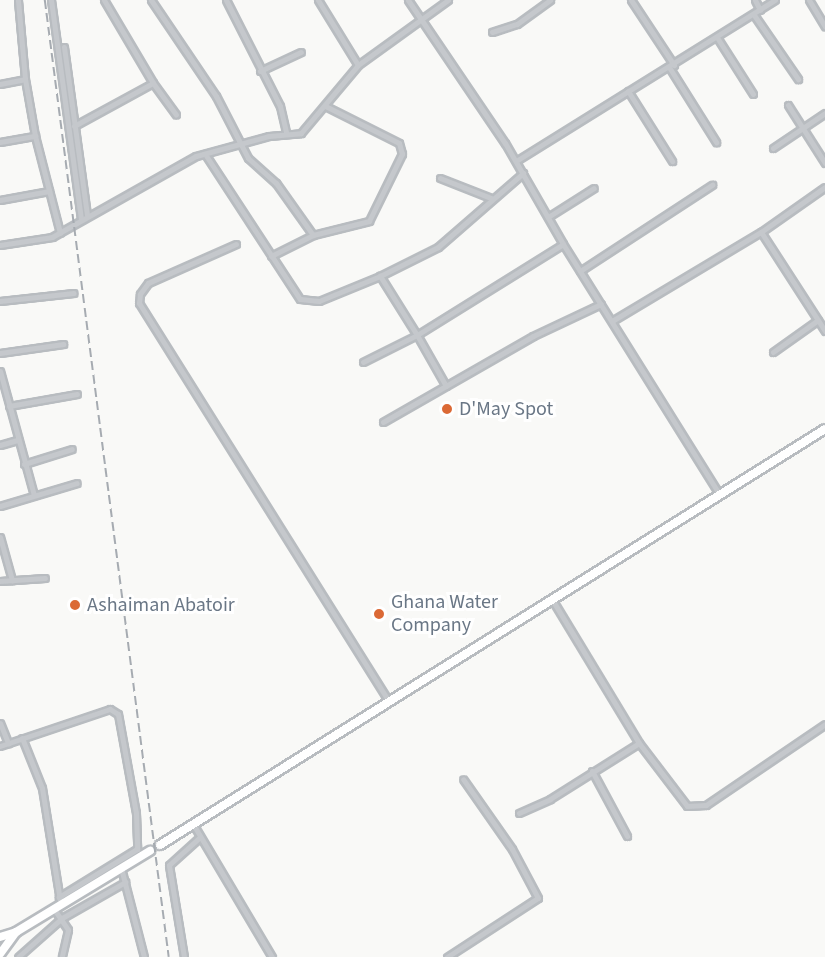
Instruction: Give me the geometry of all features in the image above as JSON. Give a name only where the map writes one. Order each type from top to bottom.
[{"type":"street","points":[[18,0],[25,80],[35,136],[60,233]]},
{"type":"street","points":[[51,0],[81,220]]},
{"type":"street","points":[[104,0],[153,83],[176,115]]},
{"type":"street","points":[[151,0],[216,96],[252,163],[276,183],[313,235]]},
{"type":"street","points":[[226,0],[282,111],[286,133]]},
{"type":"street","points":[[318,0],[358,65]]},
{"type":"street","points":[[408,0],[516,161],[563,244],[720,495]]},
{"type":"street","points":[[0,245],[60,233],[87,215],[205,154],[286,133],[302,133],[358,65],[422,21],[448,0]]},
{"type":"street","points":[[492,32],[517,24],[550,0]]},
{"type":"street","points":[[631,0],[716,142]]},
{"type":"street","points":[[755,0],[760,10]]},
{"type":"street","points":[[516,161],[717,39],[775,0]]},
{"type":"street","points":[[809,0],[825,27]]},
{"type":"street","points":[[754,15],[798,80]]},
{"type":"street","points":[[717,39],[753,94]]},
{"type":"street","points":[[64,47],[87,215]]},
{"type":"street","points":[[260,71],[301,52]]},
{"type":"street","points":[[0,84],[25,80]]},
{"type":"street","points":[[74,126],[153,83]]},
{"type":"street","points":[[628,91],[672,160]]},
{"type":"street","points":[[788,105],[825,163]]},
{"type":"street","points":[[271,256],[313,235],[374,217],[403,148],[326,106]]},
{"type":"street","points":[[773,148],[825,113]]},
{"type":"street","points":[[0,142],[35,136]]},
{"type":"street","points":[[205,154],[271,256],[306,302],[320,301],[380,276],[438,247],[486,207],[491,198],[523,173]]},
{"type":"street","points":[[440,178],[491,198]]},
{"type":"street","points":[[580,271],[712,185]]},
{"type":"street","points":[[612,321],[761,231],[825,187]]},
{"type":"street","points":[[548,217],[594,188]]},
{"type":"street","points":[[0,200],[49,191]]},
{"type":"street","points":[[761,231],[825,331]]},
{"type":"street","points":[[236,244],[148,283],[140,294],[139,303],[389,702]]},
{"type":"street","points":[[363,362],[417,335],[563,244]]},
{"type":"street","points":[[380,276],[446,386]]},
{"type":"street","points":[[0,301],[74,293]]},
{"type":"street","points":[[383,422],[533,336],[601,304]]},
{"type":"street","points":[[772,352],[818,320]]},
{"type":"street","points":[[0,353],[63,344]]},
{"type":"street","points":[[0,371],[33,495]]},
{"type":"street","points":[[9,406],[77,394]]},
{"type":"street","points":[[160,845],[825,429]]},
{"type":"street","points":[[0,446],[18,440]]},
{"type":"street","points":[[24,464],[72,449]]},
{"type":"street","points":[[0,506],[77,483]]},
{"type":"street","points":[[0,537],[12,580]]},
{"type":"street","points":[[0,581],[45,578]]},
{"type":"street","points":[[553,601],[639,742],[687,806],[706,805],[825,724]]},
{"type":"street","points":[[0,746],[110,709],[119,718],[136,813],[137,849],[16,932],[0,937]]},
{"type":"street","points":[[0,723],[8,743]]},
{"type":"street","points":[[22,738],[42,788],[58,903],[69,933],[62,957]]},
{"type":"street","points":[[519,813],[639,742]]},
{"type":"street","points":[[592,771],[627,836]]},
{"type":"street","points":[[447,957],[538,898],[512,849],[464,779]]},
{"type":"street","points":[[193,824],[272,957]]},
{"type":"street","points":[[184,957],[170,865],[200,837]]},
{"type":"street","points":[[58,903],[150,851]]},
{"type":"street","points":[[121,868],[144,957]]},
{"type":"street","points":[[18,957],[62,918],[125,882]]},
{"type":"street","points":[[0,954],[16,932]]},
{"type":"railway","points":[[45,0],[169,957]]},
{"type":"place","name":"D'May Spot","points":[[447,409]]},
{"type":"place","name":"Ashaiman Abatoir","points":[[75,605]]},
{"type":"place","name":"Ghana Water Company","points":[[379,614]]}]
